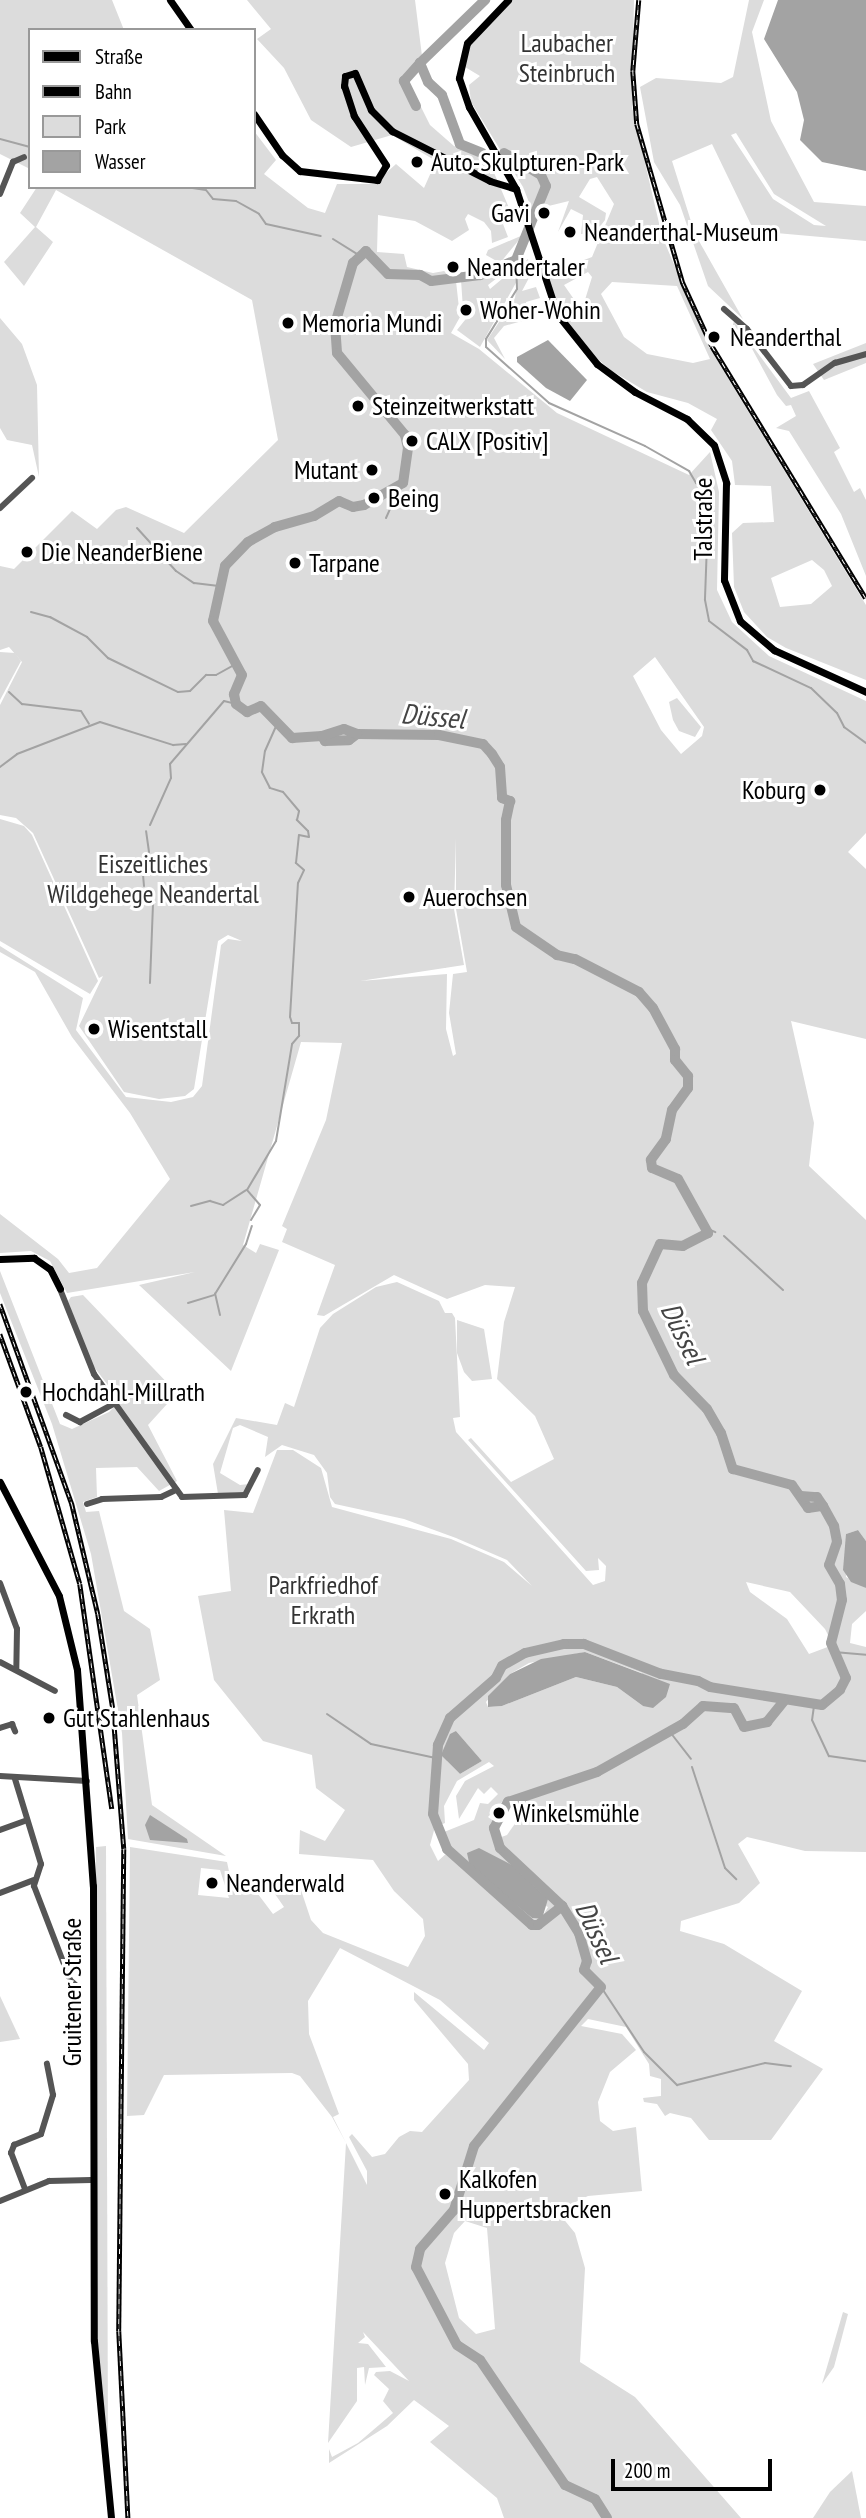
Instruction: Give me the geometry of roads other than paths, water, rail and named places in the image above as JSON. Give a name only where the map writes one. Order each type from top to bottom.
[{"type":"main road","points":[[170,0],[190,28]]},
{"type":"main road","name":"Talstraße","points":[[508,0],[471,36],[459,67],[463,95],[516,189],[548,297],[580,348],[625,385],[687,419],[719,453],[726,483],[724,580],[740,621],[774,650],[866,692]]},
{"type":"main road","points":[[256,117],[282,155],[300,171],[351,180],[380,178],[386,165],[350,108],[343,81],[349,73],[358,75],[370,110],[392,131],[490,181],[516,189]]},
{"type":"main road","points":[[0,1259],[24,1256],[43,1262],[60,1289]]},
{"type":"main road","name":"Gruitener Straße","points":[[0,1482],[67,1616],[77,1670],[87,1781],[93,1895],[91,2180],[95,2364],[111,2518]]},
{"type":"street","points":[[0,194],[13,162],[24,157]]},
{"type":"street","points":[[724,309],[747,330],[791,386],[803,385],[835,363],[866,354]]},
{"type":"street","points":[[0,508],[32,478]]},
{"type":"street","points":[[13,485],[19,490]]},
{"type":"street","points":[[60,1289],[94,1374],[117,1402],[176,1490],[185,1498],[240,1497],[251,1491],[258,1470]]},
{"type":"street","points":[[66,1415],[80,1422],[117,1402]]},
{"type":"street","points":[[87,1504],[102,1499],[161,1497],[176,1490]]},
{"type":"street","points":[[0,1583],[17,1629],[16,1668]]},
{"type":"street","points":[[0,1662],[16,1668],[55,1691]]},
{"type":"street","points":[[0,1728],[12,1724],[15,1731]]},
{"type":"street","points":[[0,1776],[15,1779],[87,1781]]},
{"type":"street","points":[[15,1779],[25,1821],[41,1864],[34,1880],[62,1962],[77,1986]]},
{"type":"street","points":[[0,1830],[25,1821]]},
{"type":"street","points":[[0,1893],[34,1880]]},
{"type":"street","points":[[25,2189],[11,2153],[14,2145],[41,2134],[53,2095],[47,2064]]},
{"type":"street","points":[[0,2201],[49,2181],[91,2180]]},
{"type":"water","points":[[778,0],[866,0],[866,171],[822,162],[800,140],[804,120],[797,92],[764,39]]},
{"type":"water","points":[[548,340],[587,380],[570,401],[546,388],[517,362],[517,357]]},
{"type":"water","points":[[858,1530],[866,1541],[866,1588],[851,1582],[843,1570],[846,1534]]},
{"type":"water","points":[[585,1652],[670,1684],[666,1697],[653,1708],[643,1706],[617,1687],[576,1677],[502,1706],[488,1707],[488,1696],[510,1674],[541,1659]]},
{"type":"water","points":[[456,1731],[482,1761],[460,1774],[441,1755],[450,1734]]},
{"type":"water","points":[[150,1815],[187,1839],[188,1843],[150,1840],[145,1825]]},
{"type":"water","points":[[479,1848],[512,1865],[548,1899],[542,1919],[532,1918],[470,1867],[467,1853]]},
{"type":"waterway","name":"Düssel","points":[[482,153],[460,144],[442,95],[428,82],[420,63],[485,0]]},
{"type":"waterway","name":"Düssel","points":[[416,106],[404,81],[420,63]]},
{"type":"waterway","points":[[0,139],[28,146]]},
{"type":"waterway","name":"Düssel","points":[[504,153],[541,175],[546,186],[516,260],[480,275],[431,281],[420,275],[388,274],[366,251],[353,263],[335,324],[337,353],[405,435],[408,448],[403,483],[364,505],[353,507],[339,501],[314,516],[275,527],[248,542],[225,566],[213,621],[242,675],[234,694],[236,704],[247,712],[261,706],[292,738],[322,736],[325,741],[349,740],[357,734],[439,735],[483,744],[492,754],[500,767],[502,798],[510,801],[506,820],[506,885],[516,927],[557,955],[575,959],[639,992],[653,1008],[675,1049],[675,1060],[688,1076],[688,1088],[672,1110],[666,1139],[651,1160],[652,1168],[678,1179],[708,1233],[683,1246],[660,1244],[642,1283],[643,1311],[674,1375],[707,1409],[721,1433],[733,1469],[792,1485],[808,1508],[823,1506],[834,1526],[837,1542],[829,1565],[840,1584],[842,1600],[831,1643],[846,1678],[840,1690],[822,1705],[710,1687],[698,1681],[661,1674],[584,1644],[564,1644],[525,1653],[502,1666],[496,1678],[450,1718],[438,1745],[433,1814],[447,1849],[532,1925],[538,1925],[562,1906]]},
{"type":"waterway","points":[[199,189],[206,190],[213,199],[236,201],[259,214],[266,224],[321,236]]},
{"type":"waterway","points":[[333,239],[359,255]]},
{"type":"waterway","points":[[516,260],[517,289],[486,339],[486,347],[549,403],[645,446],[689,471],[696,483],[709,489],[705,600],[709,621],[747,650],[753,661],[811,688],[837,713],[844,727],[866,743]]},
{"type":"waterway","points":[[388,491],[390,507]]},
{"type":"waterway","points":[[386,518],[390,509]]},
{"type":"waterway","points":[[137,528],[176,571],[194,583],[219,586]]},
{"type":"waterway","points":[[31,612],[50,617],[87,637],[108,658],[178,692],[190,691],[206,675],[216,675],[238,663]]},
{"type":"waterway","points":[[9,692],[22,704],[81,711],[89,724]]},
{"type":"waterway","points":[[150,825],[171,778],[170,764],[224,701],[236,704]]},
{"type":"waterway","points":[[0,767],[17,754],[100,722],[173,745],[186,744]]},
{"type":"waterway","points":[[251,1220],[260,1205],[247,1190],[276,1141],[292,1044],[299,1036],[299,1023],[292,1023],[290,1017],[298,883],[304,870],[296,863],[299,835],[309,837],[308,831],[297,820],[299,811],[283,792],[270,788],[262,772],[265,751],[278,722]]},
{"type":"waterway","points":[[322,736],[344,729],[357,734]]},
{"type":"waterway","points":[[144,886],[142,861],[149,852],[146,831]]},
{"type":"waterway","points":[[145,892],[153,904],[150,983]]},
{"type":"waterway","points":[[191,1206],[210,1201],[223,1205],[246,1190]]},
{"type":"waterway","points":[[220,1315],[215,1294],[246,1244],[252,1226]]},
{"type":"waterway","points":[[708,1229],[715,1232]]},
{"type":"waterway","points":[[724,1236],[783,1290]]},
{"type":"waterway","points":[[188,1303],[214,1295]]},
{"type":"waterway","points":[[801,1496],[817,1497],[823,1506]]},
{"type":"waterway","points":[[834,1652],[866,1655]]},
{"type":"waterway","name":"Düssel","points":[[607,2518],[595,2499],[565,2485],[480,2360],[457,2345],[416,2267],[420,2249],[454,2210],[474,2146],[601,1987],[584,1970],[587,1961],[579,1933],[562,1906],[500,1848],[494,1828],[508,1802],[597,1772],[683,1724],[703,1706],[734,1708],[744,1727],[767,1722],[784,1701]]},
{"type":"waterway","points":[[814,1706],[812,1720],[829,1756],[866,1761]]},
{"type":"waterway","points":[[327,1714],[371,1744],[435,1758]]},
{"type":"waterway","points":[[670,1732],[691,1759]]},
{"type":"waterway","points":[[692,1767],[725,1868],[736,1879]]},
{"type":"waterway","points":[[601,1987],[644,2052],[677,2085],[765,2063],[791,2066]]},
{"type":"railway","points":[[639,0],[633,71],[637,124],[683,283],[712,346],[866,598]]},
{"type":"railway","points":[[0,1304],[72,1504],[98,1614],[113,1709],[124,1849],[119,2331],[128,2518]]},
{"type":"railway","points":[[0,1334],[41,1447],[80,1584],[112,1809]]},
{"type":"place","name":"Auto-Skulpturen-Park","points":[[417,162]]},
{"type":"place","name":"Gavi","points":[[544,213]]},
{"type":"place","name":"Neanderthal-Museum","points":[[570,232]]},
{"type":"place","name":"Neandertaler","points":[[453,267]]},
{"type":"place","name":"Woher-Wohin","points":[[466,310]]},
{"type":"place","name":"Memoria Mundi","points":[[288,323]]},
{"type":"place","name":"Neanderthal","points":[[714,337]]},
{"type":"place","name":"Steinzeitwerkstatt","points":[[358,406]]},
{"type":"place","name":"CALX [Positiv]","points":[[412,441]]},
{"type":"place","name":"Mutant","points":[[372,470]]},
{"type":"place","name":"Being","points":[[374,498]]},
{"type":"place","name":"Die NeanderBiene","points":[[27,552]]},
{"type":"place","name":"Tarpane","points":[[295,563]]},
{"type":"place","name":"Koburg","points":[[820,790]]},
{"type":"place","name":"Auerochsen","points":[[409,897]]},
{"type":"place","name":"Wisentstall","points":[[94,1029]]},
{"type":"place","name":"Hochdahl-Millrath","points":[[26,1392]]},
{"type":"place","name":"Gut Stahlenhaus","points":[[49,1718]]},
{"type":"place","name":"Winkelsmühle","points":[[499,1813]]},
{"type":"place","name":"Neanderwald","points":[[212,1883]]},
{"type":"place","name":"Kalkofen Huppertsbracken","points":[[445,2194]]},
{"type":"park label","name":"Laubacher Steinbruch","points":[[567,58]]},
{"type":"park label","name":"Eiszeitliches Wildgehege Neandertal","points":[[153,879]]},
{"type":"park label","name":"Parkfriedhof Erkrath","points":[[323,1600]]}]
